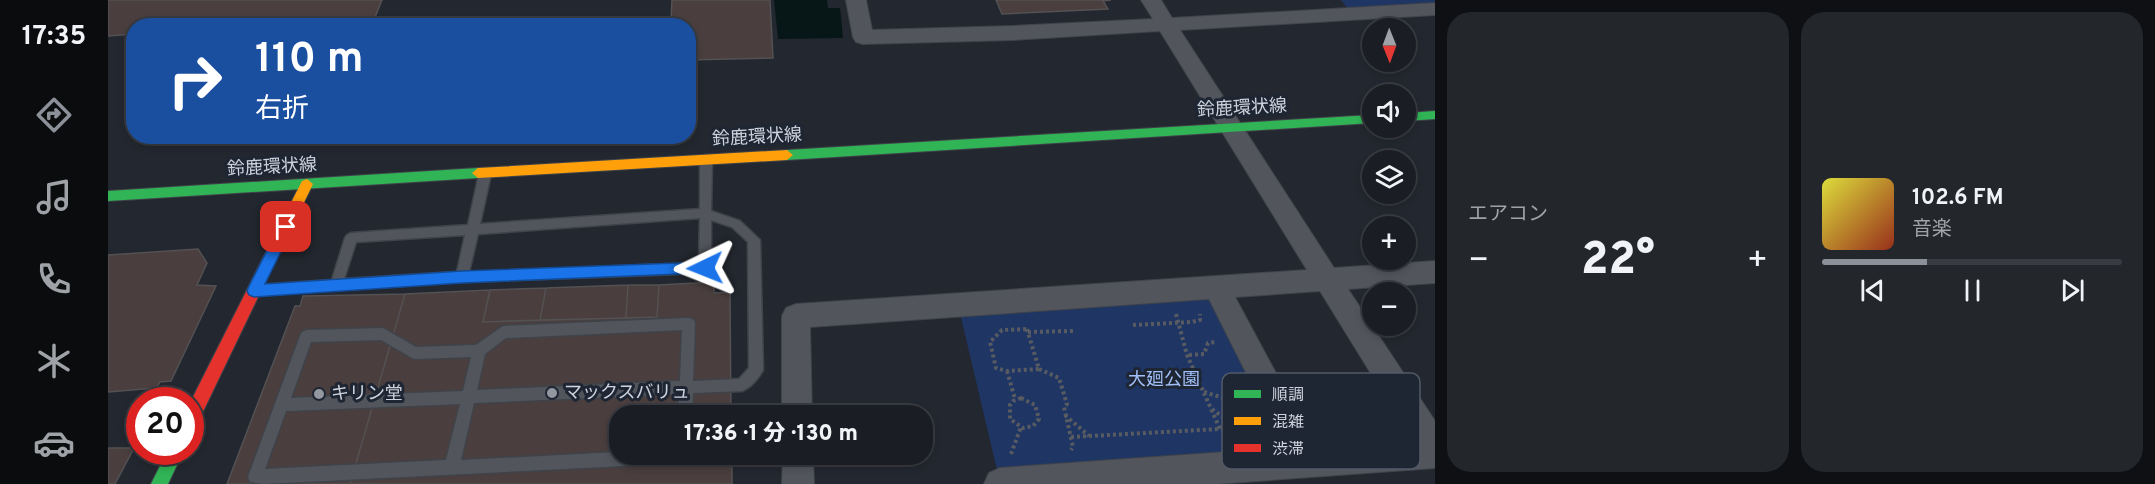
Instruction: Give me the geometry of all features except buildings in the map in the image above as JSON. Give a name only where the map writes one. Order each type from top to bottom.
[{"type":"main road","points":[[1416,116],[1435,115]]},
{"type":"main road","name":"鈴鹿環状線","points":[[108,196],[1362,120]]},
{"type":"main road","points":[[204,393],[307,184]]},
{"type":"main road","points":[[159,484],[168,465]]},
{"type":"street","points":[[856,0],[863,38],[1013,33],[1435,9]]},
{"type":"street","points":[[1151,0],[1387,373]]},
{"type":"street","points":[[797,405],[796,316],[1435,272]]},
{"type":"street","points":[[1216,287],[1261,373]]},
{"type":"street","points":[[1420,425],[1435,448]]},
{"type":"street","points":[[1420,454],[1435,453]]},
{"type":"street","points":[[798,465],[798,484]]},
{"type":"street","points":[[1000,484],[1222,468]]},
{"type":"lane","points":[[254,291],[462,277],[705,268],[706,159]]},
{"type":"lane","points":[[462,277],[485,174]]},
{"type":"lane","points":[[282,405],[742,385],[756,370],[754,240],[736,224],[705,213],[351,238],[336,286]]},
{"type":"lane","points":[[609,460],[255,477],[307,336],[383,334],[414,353],[479,351],[503,332],[689,324],[685,405]]},
{"type":"lane","points":[[452,468],[479,351]]},
{"type":"path","points":[[1070,437],[1220,429],[1176,323],[1176,312],[1184,311]]},
{"type":"path","points":[[1133,326],[1200,320],[1202,316],[1199,312],[1192,311]]},
{"type":"path","points":[[1038,369],[1027,329],[1002,330],[990,342],[996,368],[1007,371],[1038,369],[1059,378],[1067,404],[1064,407],[1064,415],[1073,447],[1068,454]]},
{"type":"path","points":[[1028,332],[1075,331]]},
{"type":"path","points":[[1007,371],[1016,399]]},
{"type":"path","points":[[1016,399],[1026,399],[1035,405],[1039,419],[1033,426],[1023,428],[1010,419],[1007,409],[1011,401],[1016,399]]},
{"type":"path","points":[[1211,408],[1222,416]]},
{"type":"path","points":[[1064,415],[1090,436]]},
{"type":"path","points":[[1160,432],[1164,442]]},
{"type":"path","points":[[1115,435],[1118,445]]},
{"type":"green space","points":[[1341,0],[1435,0],[1435,4],[1349,10]]},
{"type":"green space","name":"大廻公園","points":[[1204,297],[1216,303],[1252,373],[1222,373],[1222,457],[997,470],[960,313]]},
{"type":"shaded area","points":[[774,0],[827,0],[828,8],[840,8],[843,38],[778,39]]},
{"type":"traffic: fast","points":[[1416,116],[1435,115]]},
{"type":"traffic: fast","points":[[787,155],[1362,120]]},
{"type":"traffic: fast","points":[[108,196],[478,173]]},
{"type":"traffic: fast","points":[[159,484],[168,465]]},
{"type":"traffic: slow","points":[[478,173],[787,155]]},
{"type":"traffic: slow","points":[[264,270],[307,184]]},
{"type":"traffic: jam","points":[[204,392],[264,270]]},
{"type":"place","name":"マックスバリュ","points":[[552,393]]},
{"type":"place","name":"キリン堂","points":[[319,394]]},
{"type":"route","points":[[286,227],[254,291],[462,277],[705,268]]}]
